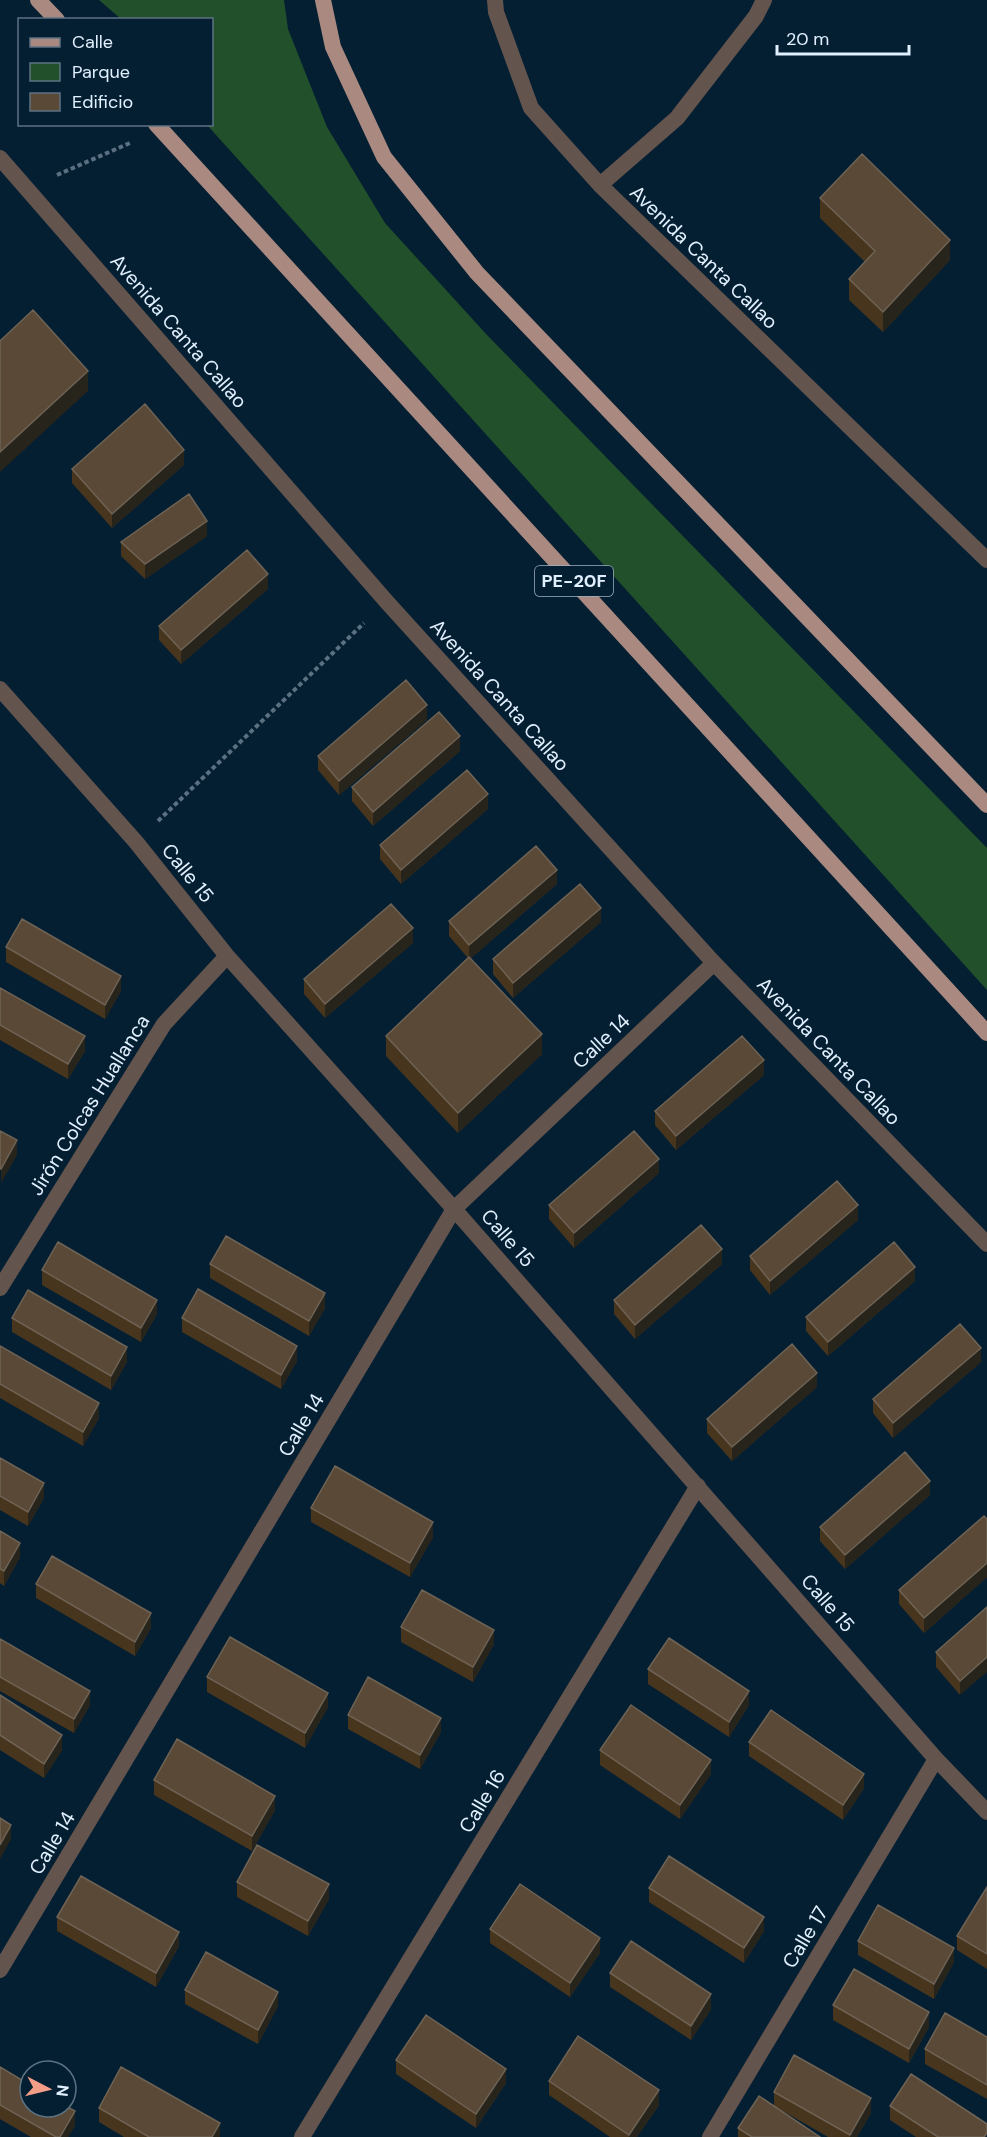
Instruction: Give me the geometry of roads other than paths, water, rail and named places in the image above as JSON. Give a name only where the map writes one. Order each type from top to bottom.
[{"type":"main road","points":[[38,0],[55,18]]},
{"type":"main road","points":[[323,0],[333,47],[384,157],[477,273],[987,805]]},
{"type":"main road","name":"PE-20F","points":[[158,127],[987,1033]]},
{"type":"street","name":"Avenida Canta Callao","points":[[495,0],[496,12],[531,108],[600,185],[987,560]]},
{"type":"street","points":[[600,185],[676,118],[756,16],[764,0]]},
{"type":"street","name":"Avenida Canta Callao","points":[[0,158],[386,601],[714,963],[987,1244]]},
{"type":"street","name":"Calle 15","points":[[0,689],[136,842],[227,956],[454,1209],[936,1760],[987,1812]]},
{"type":"street","name":"Jirón Colcas Huallanca","points":[[0,1288],[164,1024],[227,956]]},
{"type":"street","name":"Calle 14","points":[[0,1970],[454,1209],[714,963]]},
{"type":"street","name":"Calle 16","points":[[302,2137],[698,1486]]},
{"type":"street","name":"Calle 17","points":[[710,2137],[936,1760]]}]
